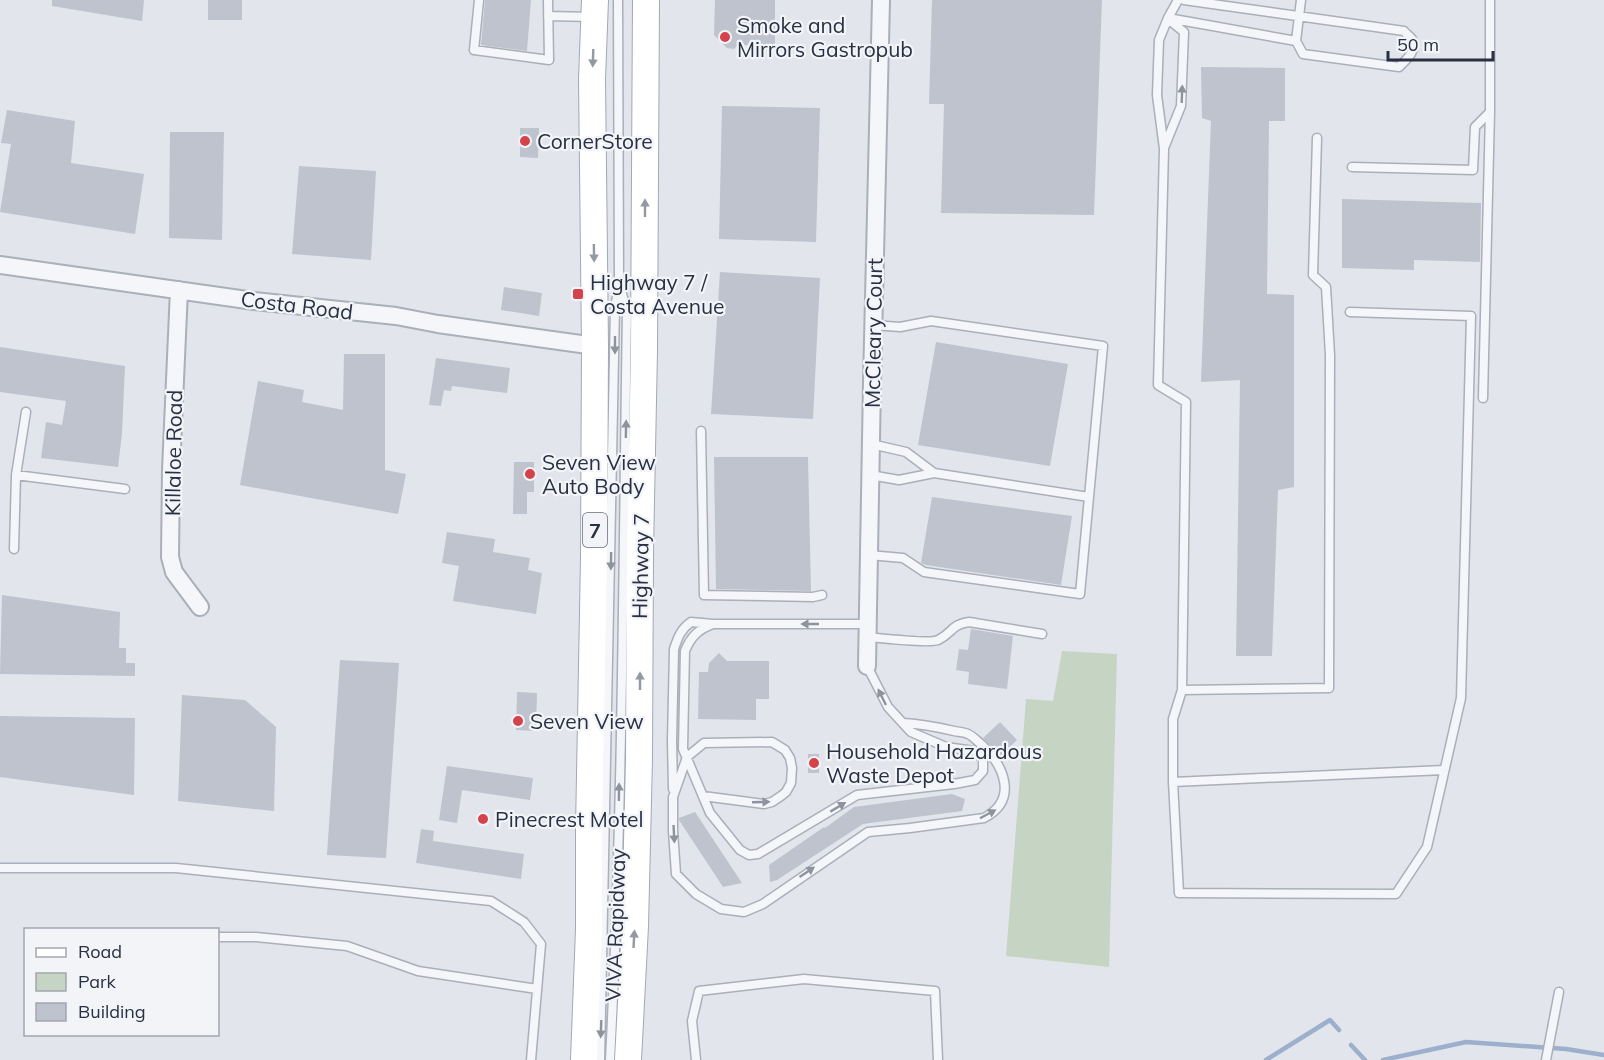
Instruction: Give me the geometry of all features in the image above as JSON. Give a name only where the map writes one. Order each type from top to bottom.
[{"type":"main road","name":"Highway 7","points":[[628,1060],[635,926],[639,759],[645,0]]},
{"type":"main road","name":"7","points":[[584,1060],[589,929],[594,588],[595,346],[592,79],[594,9]]},
{"type":"street","name":"McCleary Court","points":[[867,666],[881,0]]},
{"type":"street","name":"Costa Road","points":[[0,265],[254,301],[396,316],[595,346]]},
{"type":"street","name":"Killaloe Road","points":[[179,290],[171,470],[170,557],[174,572],[200,607]]},
{"type":"lane","points":[[479,0],[474,50],[549,60],[548,0]]},
{"type":"lane","name":"VIVA Rapidway","points":[[600,1060],[615,308],[620,287],[618,0]]},
{"type":"lane","points":[[1178,0],[1159,40],[1156,95],[1164,149],[1158,385],[1186,402],[1182,690],[1173,719],[1173,782],[1179,894],[1396,894],[1427,847],[1461,698],[1471,316],[1350,312]]},
{"type":"lane","points":[[1184,0],[1299,17],[1404,31],[1412,39],[1412,52],[1399,67],[1303,54],[1296,41],[1299,17],[1301,0]]},
{"type":"lane","points":[[1483,398],[1490,112],[1490,0]]},
{"type":"lane","points":[[548,16],[594,9]]},
{"type":"lane","points":[[1168,18],[1296,41]]},
{"type":"lane","points":[[1164,149],[1181,106],[1184,32],[1168,18]]},
{"type":"lane","points":[[1352,167],[1473,170],[1474,127],[1490,112]]},
{"type":"lane","points":[[1182,690],[1329,688],[1330,355],[1326,287],[1313,275],[1317,138]]},
{"type":"lane","name":"VIVA Rapidway","points":[[610,1060],[615,962],[621,719],[627,311],[620,287]]},
{"type":"lane","points":[[869,555],[903,558],[924,572],[1080,594],[1103,346],[931,321],[900,327],[873,325]]},
{"type":"lane","points":[[14,549],[16,475],[26,412]]},
{"type":"lane","points":[[701,431],[704,595],[813,597],[822,595]]},
{"type":"lane","points":[[871,444],[906,452],[934,474]]},
{"type":"lane","points":[[870,475],[899,480],[934,474],[1089,497]]},
{"type":"lane","points":[[16,475],[126,489]]},
{"type":"lane","points":[[904,723],[924,724],[968,734],[987,750],[994,757],[1003,776],[1005,790],[1003,801],[994,812],[984,818],[868,832],[763,904],[744,912],[721,909],[696,894],[676,874],[672,741],[674,649],[678,636],[691,622],[868,631],[936,642],[958,624],[969,622],[1042,634]]},
{"type":"lane","points":[[713,624],[695,633],[685,651],[683,749],[710,813],[740,850],[748,855],[758,854],[857,795],[954,784],[975,780],[983,771],[983,759],[974,751],[946,747],[911,732],[888,707],[867,666]]},
{"type":"lane","points":[[673,797],[687,757],[704,744],[772,742],[785,750],[790,758],[791,783],[786,792],[772,802],[764,804],[703,796]]},
{"type":"lane","points":[[1173,782],[1444,770]]},
{"type":"lane","points":[[0,868],[176,868],[491,901],[525,922],[541,944],[531,1060]]},
{"type":"lane","points":[[219,936],[256,937],[347,946],[418,971],[537,989]]},
{"type":"lane","points":[[696,1060],[692,1021],[699,991],[804,979],[935,991],[938,1060]]},
{"type":"lane","points":[[1546,1060],[1559,992]]},
{"type":"green space","points":[[1062,651],[1117,654],[1109,967],[1006,956],[1026,699],[1053,701]]},
{"type":"building","points":[[52,0],[144,0],[142,21],[52,6]]},
{"type":"building","points":[[208,0],[242,0],[242,20],[208,20]]},
{"type":"building","points":[[485,0],[531,0],[527,51],[481,45]]},
{"type":"building","points":[[715,0],[775,0],[775,50],[761,50],[756,45],[738,45],[734,49],[727,48],[714,35]]},
{"type":"building","points":[[932,0],[1102,0],[1094,215],[941,213],[944,104],[929,104]]},
{"type":"building","points":[[1201,67],[1285,68],[1285,121],[1269,121],[1267,294],[1294,295],[1294,487],[1278,490],[1272,656],[1236,656],[1240,380],[1201,382],[1211,121],[1202,118]]},
{"type":"building","points":[[722,106],[820,108],[816,242],[719,239]]},
{"type":"building","points":[[7,110],[75,121],[71,163],[144,174],[135,234],[0,212],[11,144],[1,143]]},
{"type":"building","points":[[520,128],[539,128],[538,158],[520,157]]},
{"type":"building","points":[[170,132],[224,132],[222,240],[169,238]]},
{"type":"building","points":[[299,166],[376,171],[371,260],[292,254]]},
{"type":"building","points":[[1342,199],[1481,203],[1480,262],[1414,260],[1414,270],[1342,268]]},
{"type":"building","points":[[720,272],[820,278],[813,419],[711,414]]},
{"type":"building","points":[[504,287],[542,293],[539,316],[501,310]]},
{"type":"building","points":[[936,342],[1068,364],[1050,466],[918,445]]},
{"type":"building","points":[[0,347],[125,366],[118,467],[41,458],[46,422],[62,425],[66,401],[0,392]]},
{"type":"building","points":[[344,354],[385,354],[385,470],[406,474],[398,514],[240,485],[258,381],[304,390],[302,402],[343,410]]},
{"type":"building","points":[[436,358],[510,368],[507,393],[452,386],[451,391],[444,390],[441,406],[429,405]]},
{"type":"building","points":[[714,457],[808,457],[811,591],[716,589]]},
{"type":"building","points":[[514,462],[534,462],[534,492],[527,492],[527,514],[513,514]]},
{"type":"building","points":[[932,497],[1072,516],[1061,585],[921,563]]},
{"type":"building","points":[[447,532],[495,539],[493,552],[530,558],[528,570],[542,573],[536,614],[453,601],[459,566],[442,563]]},
{"type":"building","points":[[2,595],[120,612],[119,648],[126,648],[126,663],[135,663],[135,676],[0,674]]},
{"type":"building","points":[[971,629],[1013,636],[1007,689],[968,684],[969,672],[956,670],[959,649],[968,650]]},
{"type":"building","points":[[719,653],[727,661],[769,661],[769,699],[756,699],[756,720],[698,719],[699,672],[708,672],[709,663]]},
{"type":"building","points":[[340,660],[399,663],[386,858],[327,855]]},
{"type":"building","points":[[517,692],[537,693],[536,731],[516,730]]},
{"type":"building","points":[[182,695],[245,700],[276,727],[274,811],[178,801]]},
{"type":"building","points":[[0,716],[135,718],[134,795],[0,777]]},
{"type":"building","points":[[1000,722],[1017,740],[1000,756],[983,738]]},
{"type":"building","name":"Household Hazardous Waste Depot","points":[[808,754],[819,754],[819,773],[808,773]]},
{"type":"building","points":[[447,766],[533,778],[530,800],[462,790],[457,823],[439,820]]},
{"type":"building","points":[[952,794],[965,799],[962,811],[863,824],[777,880],[770,882],[769,865],[854,807]]},
{"type":"building","points":[[695,812],[742,883],[723,887],[679,820]]},
{"type":"building","points":[[421,829],[434,831],[433,841],[524,854],[521,879],[416,863]]},
{"type":"waterway","points":[[1266,1060],[1330,1020],[1339,1030]]},
{"type":"waterway","points":[[1383,1060],[1466,1042],[1566,1049],[1604,1055]]},
{"type":"waterway","points":[[1351,1045],[1365,1060]]},
{"type":"place","name":"Smoke and Mirrors Gastropub","points":[[725,37]]},
{"type":"place","name":"CornerStore","points":[[525,141]]},
{"type":"place","name":"Highway 7 / Costa Avenue","points":[[578,294]]},
{"type":"place","name":"Seven View Auto Body","points":[[530,474]]},
{"type":"place","name":"Seven View","points":[[518,721]]},
{"type":"place","name":"Household Hazardous Waste Depot","points":[[814,763]]},
{"type":"place","name":"Pinecrest Motel","points":[[483,819]]}]
